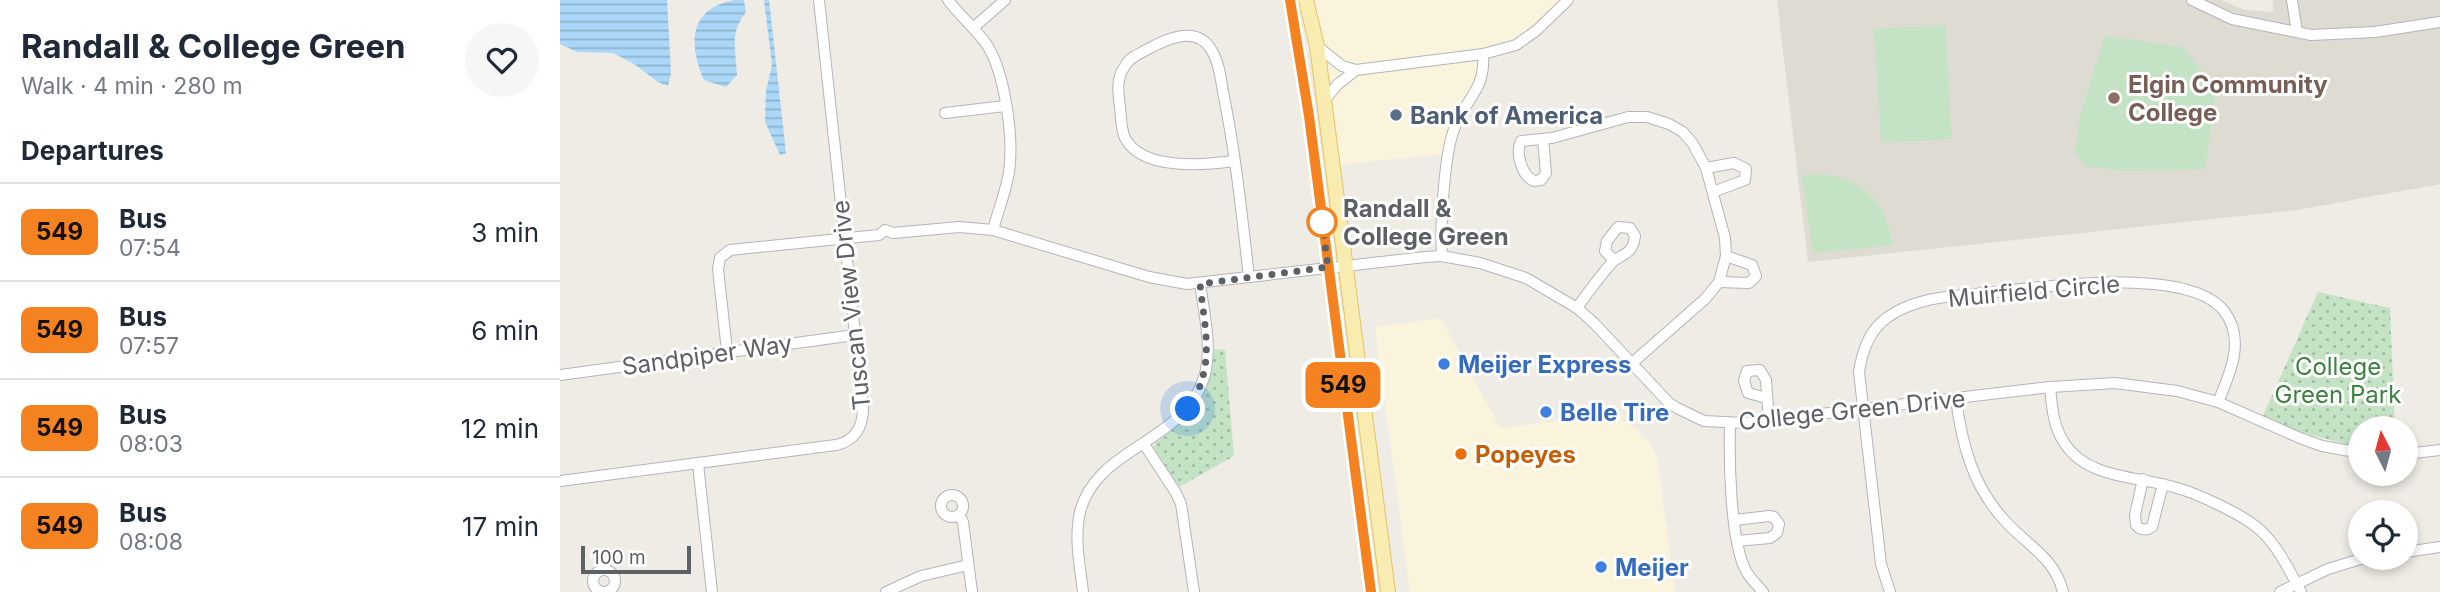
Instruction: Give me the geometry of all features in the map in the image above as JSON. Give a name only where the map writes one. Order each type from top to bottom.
[{"type":"main road","points":[[1290,0],[1309,116],[1371,592]]},
{"type":"main road","points":[[1306,0],[1317,46],[1388,592]]},
{"type":"street","name":"Tuscan View Drive","points":[[560,481],[836,445],[849,440],[859,430],[863,417],[819,0]]},
{"type":"street","points":[[948,0],[986,45],[998,68],[1009,140],[1009,172],[993,230]]},
{"type":"street","points":[[973,28],[1005,0]]},
{"type":"street","points":[[1317,46],[1342,66],[1356,71],[1483,54],[1516,45],[1537,30],[1568,0]]},
{"type":"street","points":[[2192,0],[2232,19],[2311,35],[2375,32],[2440,22]]},
{"type":"street","points":[[2292,0],[2297,32]]},
{"type":"street","points":[[1234,161],[1203,166],[1179,165],[1141,153],[1132,147],[1123,133],[1118,86],[1123,67],[1128,61],[1170,38],[1192,36],[1205,42],[1212,50],[1226,108],[1234,161],[1249,277]]},
{"type":"street","points":[[1442,256],[1447,168],[1453,132],[1480,84],[1484,70],[1483,54]]},
{"type":"street","points":[[1324,101],[1337,85],[1356,71]]},
{"type":"street","points":[[945,113],[1005,106]]},
{"type":"street","points":[[1543,139],[1546,173],[1541,180],[1531,180],[1526,175],[1519,153],[1521,141],[1543,139],[1628,117],[1647,117],[1683,132],[1706,168],[1725,238],[1726,256],[1719,282],[1706,299],[1631,364]]},
{"type":"street","points":[[1706,168],[1734,163],[1746,169],[1745,180],[1713,192]]},
{"type":"street","name":"College Green Drive","points":[[727,351],[718,269],[722,254],[730,250],[879,234],[885,230],[893,233],[959,227],[993,230],[1170,282],[1200,284],[1328,267],[1442,256],[1480,263],[1526,278],[1577,308],[1669,403],[1704,421],[1730,424],[1769,421],[2050,387],[2115,383],[2177,391],[2218,402],[2322,446],[2348,451]]},
{"type":"street","points":[[1719,282],[1749,283],[1756,276],[1752,265],[1726,256]]},
{"type":"street","points":[[1577,308],[1614,260]]},
{"type":"street","name":"Muirfield Circle","points":[[1890,592],[1881,564],[1860,372],[1868,342],[1881,322],[1903,307],[1935,299],[2069,283],[2127,282],[2199,293],[2221,307],[2233,328],[2235,351],[2218,402]]},
{"type":"street","points":[[1083,592],[1078,537],[1083,505],[1103,473],[1179,419],[1201,387],[1207,355],[1200,284]]},
{"type":"street","name":"Sandpiper Way","points":[[560,375],[855,335]]},
{"type":"street","points":[[2050,387],[2057,428],[2065,445],[2076,457],[2104,472],[2143,479],[2196,495],[2250,522],[2269,539],[2298,588]]},
{"type":"street","points":[[1767,398],[1769,421]]},
{"type":"street","points":[[1956,399],[1963,444],[1976,479],[2008,526],[2032,544],[2050,563],[2063,592]]},
{"type":"street","points":[[1730,424],[1730,472],[1737,541],[1746,570],[1763,592]]},
{"type":"street","points":[[1144,444],[1181,504],[1194,592]]},
{"type":"street","points":[[2418,453],[2440,450]]},
{"type":"street","points":[[698,464],[712,592]]},
{"type":"street","points":[[2143,479],[2135,515],[2136,525],[2145,530],[2152,527],[2163,484]]},
{"type":"street","points":[[959,515],[963,522],[972,592]]},
{"type":"street","points":[[1735,520],[1769,516],[1774,517],[1779,524],[1777,533],[1770,538],[1737,541]]},
{"type":"street","points":[[2418,550],[2440,547]]},
{"type":"street","points":[[2280,592],[2298,588],[2328,569],[2348,563]]},
{"type":"street","points":[[886,592],[921,576],[968,565]]},
{"type":"shaded area","points":[[1311,0],[1562,0],[1533,28],[1512,41],[1478,50],[1481,72],[1446,154],[1336,165]]},
{"type":"shaded area","name":"Elgin Community College","points":[[1777,0],[2221,0],[2245,10],[2273,12],[2273,0],[2440,0],[2440,184],[2297,210],[1808,262]]},
{"type":"shaded area","points":[[1441,318],[1500,428],[1620,413],[1621,419],[1647,440],[1657,456],[1675,592],[1410,592],[1375,327]]},
{"type":"green space","points":[[1945,25],[1952,139],[1881,143],[1874,29]]},
{"type":"green space","points":[[2105,36],[2183,47],[2216,91],[2205,169],[2123,171],[2085,166],[2075,152],[2080,116]]},
{"type":"green space","points":[[1820,174],[1850,182],[1875,200],[1886,218],[1893,245],[1813,253],[1802,175]]},
{"type":"green space","name":"College Green Park","points":[[2318,292],[2390,308],[2394,416],[2348,416],[2348,445],[2297,431],[2263,416]]},
{"type":"green space","points":[[1214,349],[1225,350],[1234,456],[1179,487],[1154,448],[1155,443],[1180,424],[1204,393]]},
{"type":"water","points":[[560,0],[667,0],[671,73],[668,86],[613,53],[577,52],[560,44]]},
{"type":"water","points":[[734,0],[744,0],[746,12],[735,35],[737,75],[726,87],[704,80],[696,54],[696,30],[708,11]]},
{"type":"water","points":[[764,0],[769,0],[786,153],[780,155],[765,122],[766,91],[772,65]]},
{"type":"bus line","name":"549","points":[[1290,0],[1309,116],[1371,592]]},
{"type":"place","name":"Elgin Community College","points":[[2114,98]]},
{"type":"place","name":"Bank of America","points":[[1396,115]]},
{"type":"place","name":"Randall & College Green","points":[[1322,222]]},
{"type":"place","name":"Meijer Express","points":[[1444,364]]},
{"type":"place","name":"Belle Tire","points":[[1546,412]]},
{"type":"place","name":"Popeyes","points":[[1461,454]]},
{"type":"place","name":"Meijer","points":[[1601,567]]},
{"type":"route","points":[[1188,409],[1201,387],[1206,371],[1206,338],[1200,284],[1328,267],[1322,222]]}]
